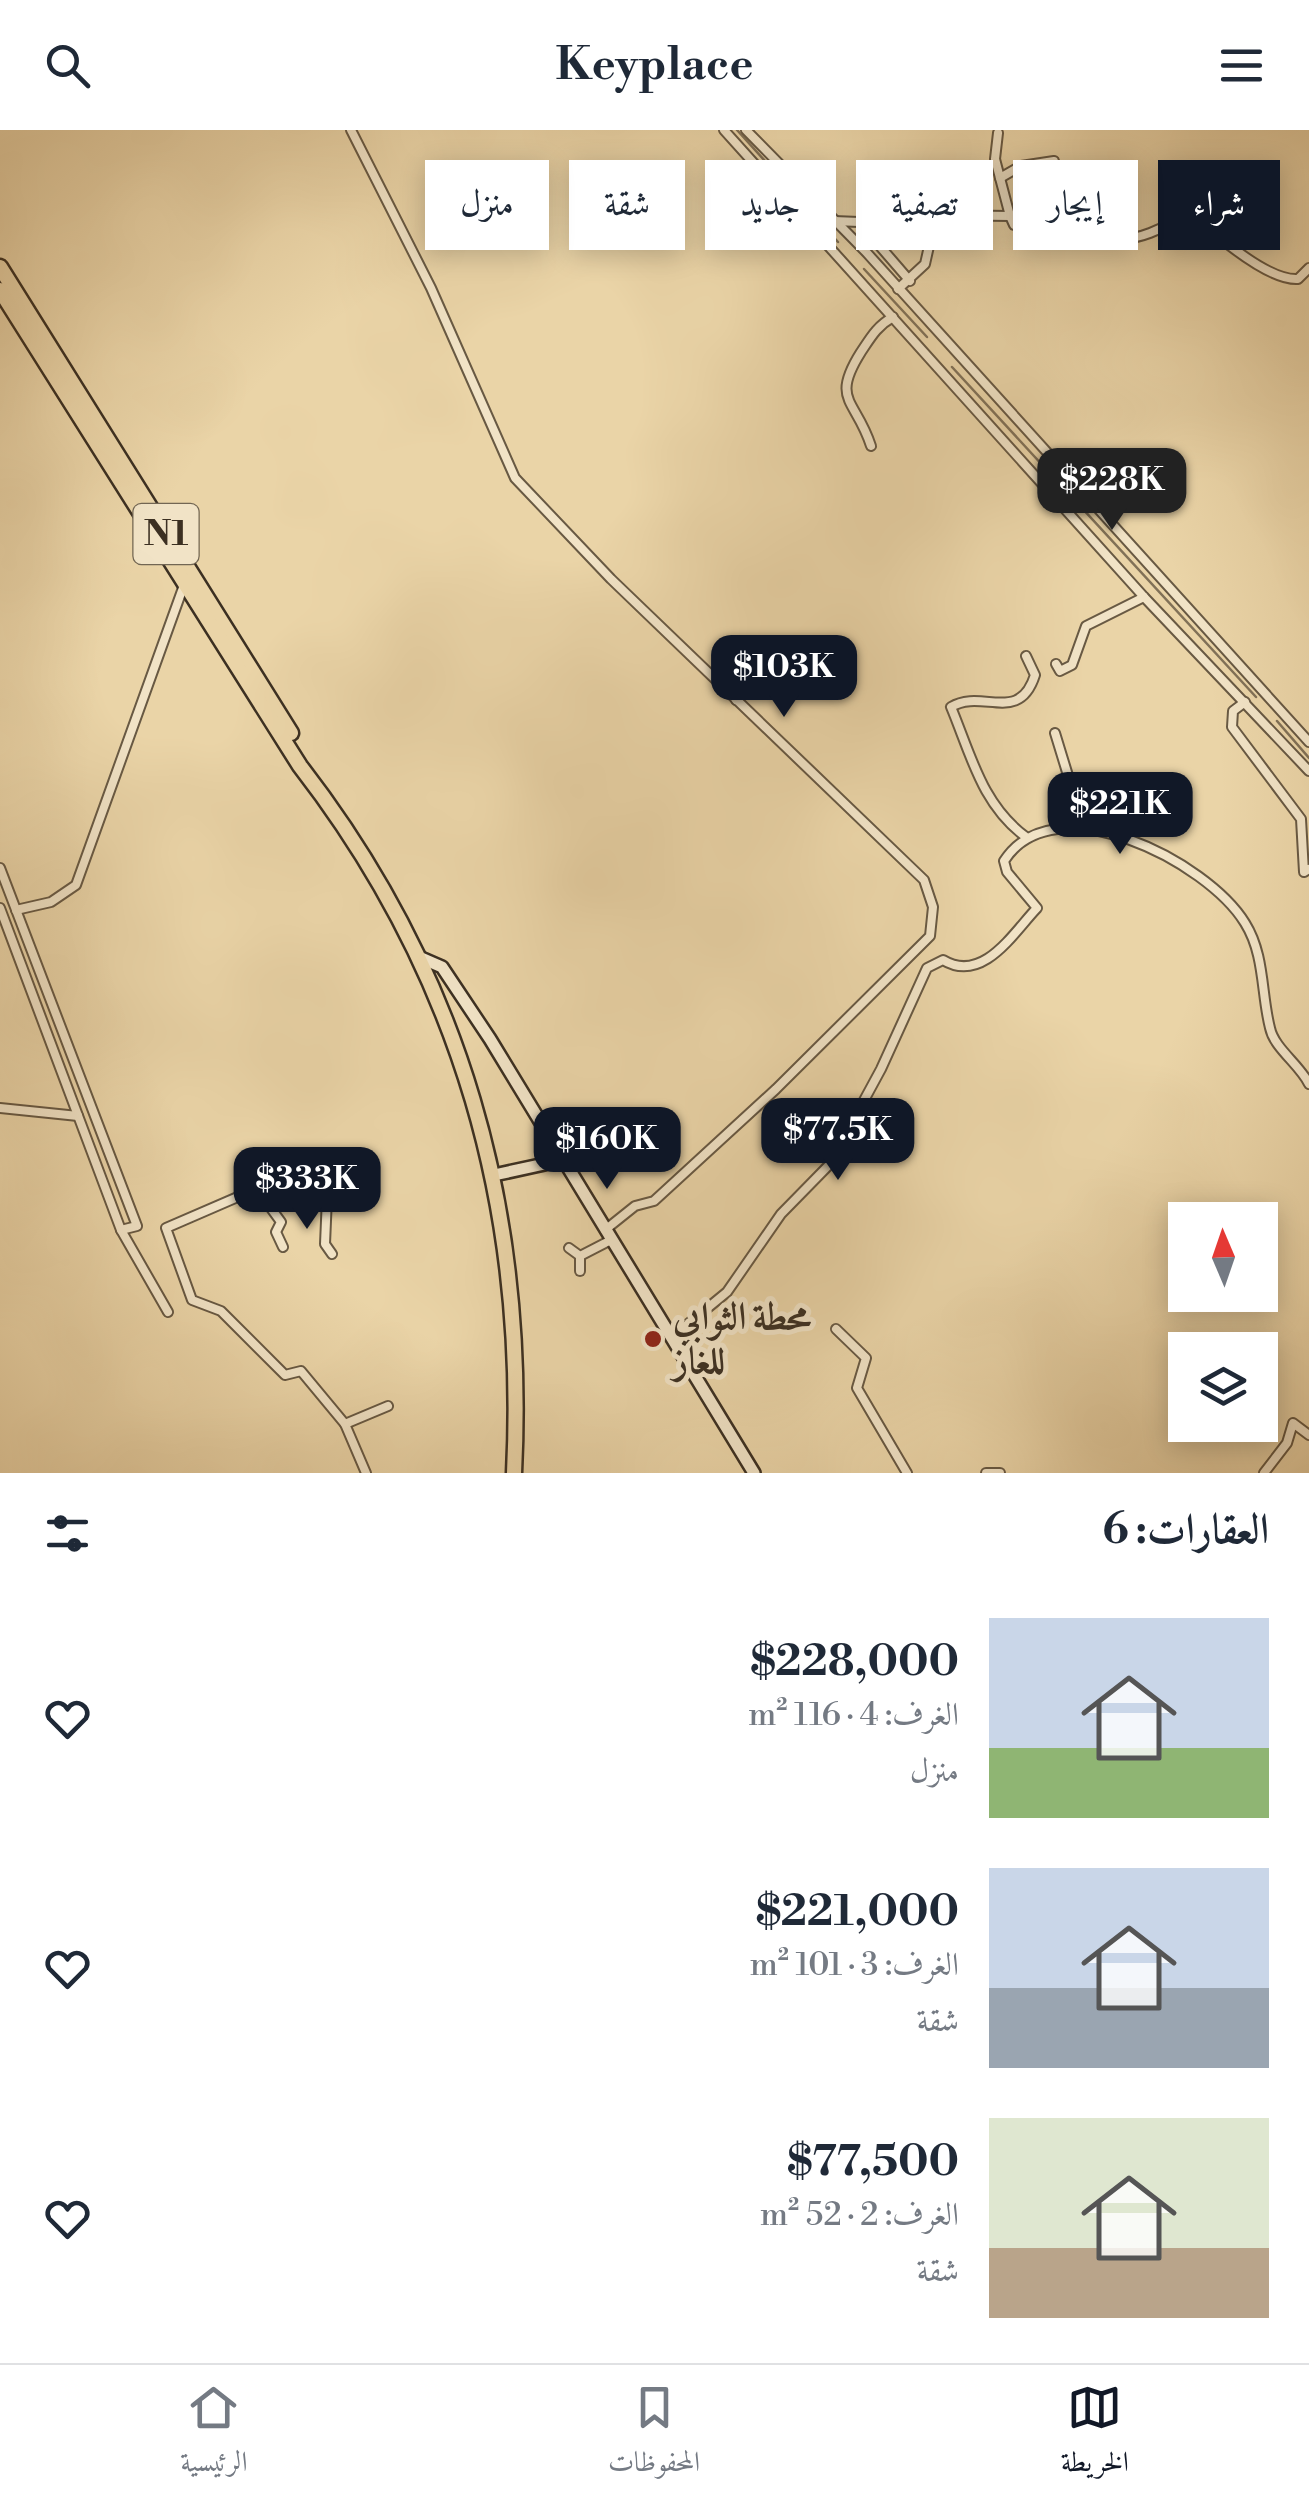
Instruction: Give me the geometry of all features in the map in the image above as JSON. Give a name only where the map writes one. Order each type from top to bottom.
[{"type":"highway","name":"N1","points":[[0,266],[308,760],[419,957],[470,1079],[494,1174],[513,1301],[514,1473]]},
{"type":"highway","name":"N1","points":[[0,290],[300,766],[330,804]]},
{"type":"main road","points":[[419,957],[442,967],[563,1160],[748,1471]]},
{"type":"main road","points":[[494,1174],[563,1160]]},
{"type":"street","points":[[351,130],[431,288],[515,478],[610,580],[924,880],[933,906],[930,936],[776,1090],[654,1201],[635,1206],[608,1235],[580,1256]]},
{"type":"street","points":[[724,130],[1144,596],[1309,771]]},
{"type":"street","points":[[746,130],[775,160]]},
{"type":"street","points":[[998,133],[995,159],[1013,223]]},
{"type":"street","points":[[1000,178],[1013,170]]},
{"type":"street","points":[[1138,235],[1190,210],[1222,241],[1273,275],[1298,279],[1309,268]]},
{"type":"street","points":[[898,289],[925,264],[936,215],[1010,216]]},
{"type":"street","points":[[836,222],[860,222],[910,281]]},
{"type":"street","points":[[836,224],[1309,742]]},
{"type":"street","points":[[871,446],[845,391],[847,371],[878,325],[893,316]]},
{"type":"street","points":[[16,910],[51,902],[76,884],[184,584]]},
{"type":"street","points":[[1056,664],[1060,671],[1072,665],[1086,626],[1144,596]]},
{"type":"street","points":[[1026,656],[1035,675],[1030,690],[1019,699],[1006,704],[962,700],[952,706],[987,796],[1003,820],[1026,836]]},
{"type":"street","points":[[736,700],[769,670]]},
{"type":"street","points":[[1245,702],[1233,711],[1232,727],[1301,819],[1304,872],[1309,869]]},
{"type":"street","points":[[1056,733],[1081,818],[1202,876],[1246,924],[1258,954],[1270,1032],[1304,1071],[1309,1084]]},
{"type":"street","points":[[671,1338],[727,1292],[781,1214],[830,1164],[881,1069],[927,968],[943,960],[967,967],[982,963],[998,952],[1037,908],[1006,872],[1004,861],[1016,842],[1036,831],[1097,828]]},
{"type":"street","points":[[0,868],[137,1226],[122,1230]]},
{"type":"street","points":[[0,908],[122,1230],[168,1312]]},
{"type":"street","points":[[0,1108],[78,1116]]},
{"type":"street","points":[[362,1204],[354,1198],[326,1197],[285,1181],[166,1228],[192,1300],[221,1310],[285,1375],[302,1371],[345,1424],[366,1473]]},
{"type":"street","points":[[257,1189],[281,1222],[276,1232],[282,1247]]},
{"type":"street","points":[[326,1197],[325,1244],[332,1254]]},
{"type":"street","points":[[569,1248],[580,1256]]},
{"type":"street","points":[[580,1256],[580,1272]]},
{"type":"street","points":[[836,1329],[866,1358],[858,1388],[907,1473]]},
{"type":"street","points":[[345,1424],[388,1406]]},
{"type":"street","points":[[1264,1473],[1286,1443],[1292,1423],[1309,1435]]},
{"type":"street","points":[[986,1473],[1000,1473]]},
{"type":"waterway","points":[[737,130],[838,242]]},
{"type":"waterway","points":[[864,269],[927,337]]},
{"type":"waterway","points":[[952,367],[1256,697]]},
{"type":"waterway","points":[[1277,721],[1309,758]]},
{"type":"place","name":"محطة الثوابي للغاز","points":[[653,1339]]}]
